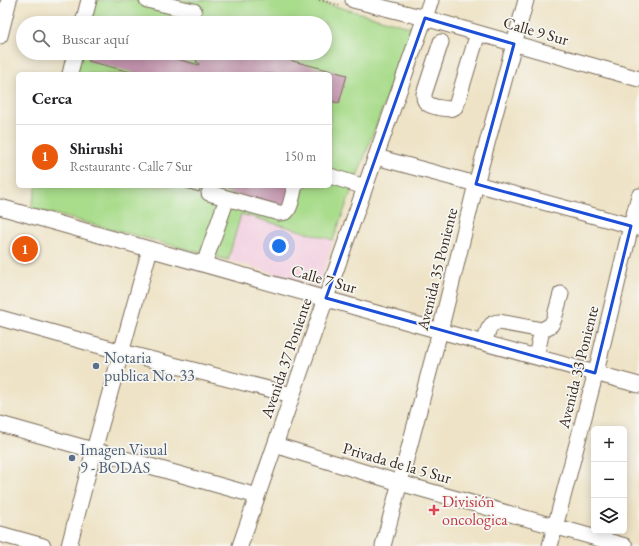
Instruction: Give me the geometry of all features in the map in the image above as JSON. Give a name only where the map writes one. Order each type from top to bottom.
[{"type":"street","points":[[85,16],[89,0]]},
{"type":"street","points":[[147,0],[175,4],[194,11]]},
{"type":"street","name":"Calle 9 Sur","points":[[353,0],[425,18],[639,79]]},
{"type":"street","name":"Avenida 37 Poniente","points":[[240,546],[431,0]]},
{"type":"street","name":"Avenida 35 Poniente","points":[[383,546],[440,331],[476,184],[526,0]]},
{"type":"street","points":[[0,36],[5,5]]},
{"type":"street","points":[[441,42],[424,94],[424,99],[426,103],[430,105],[452,109],[457,103],[478,33]]},
{"type":"street","points":[[71,72],[74,60]]},
{"type":"street","points":[[376,157],[635,227]]},
{"type":"street","points":[[332,177],[365,187]]},
{"type":"street","points":[[209,193],[283,213],[289,208],[294,188]]},
{"type":"street","name":"Avenida 33 Poniente","points":[[550,546],[635,227],[639,196]]},
{"type":"street","name":"Calle 7 Sur","points":[[0,207],[440,331],[639,384]]},
{"type":"street","points":[[204,264],[224,207]]},
{"type":"street","points":[[70,546],[94,450],[150,249]]},
{"type":"street","points":[[485,343],[489,328],[495,322],[542,330],[550,325],[554,319],[561,294]]},
{"type":"street","points":[[0,318],[122,352],[292,395]]},
{"type":"street","points":[[536,357],[542,330]]},
{"type":"street","points":[[0,424],[257,496]]},
{"type":"street","name":"Privada de la 5 Sur","points":[[275,445],[400,483],[625,546]]},
{"type":"street","points":[[0,534],[43,546]]},
{"type":"highlighted area","points":[[425,18],[514,44],[476,184],[631,226],[595,373],[326,298]]},
{"type":"shaded area","points":[[241,214],[333,240],[320,287],[228,260]]},
{"type":"green space","points":[[88,0],[313,0],[413,28],[333,240],[241,214],[228,260],[31,208],[36,188],[332,188],[332,72],[68,72],[71,60],[332,60],[332,16],[84,16]]},
{"type":"building","points":[[180,60],[199,65],[199,63],[196,62],[196,60],[289,60],[347,75],[339,103],[332,101],[332,72],[130,72],[88,61]]},
{"type":"building","points":[[186,188],[200,188],[199,192]]},
{"type":"building","points":[[213,188],[290,188],[284,211]]},
{"type":"place","name":"Shirushi","points":[[25,249]]},
{"type":"place","name":"Notaria publica No. 33","points":[[96,366]]},
{"type":"place","name":"Imagen Visual 9 - BODAS","points":[[72,458]]},
{"type":"place","name":"División oncologica","points":[[434,510]]}]
